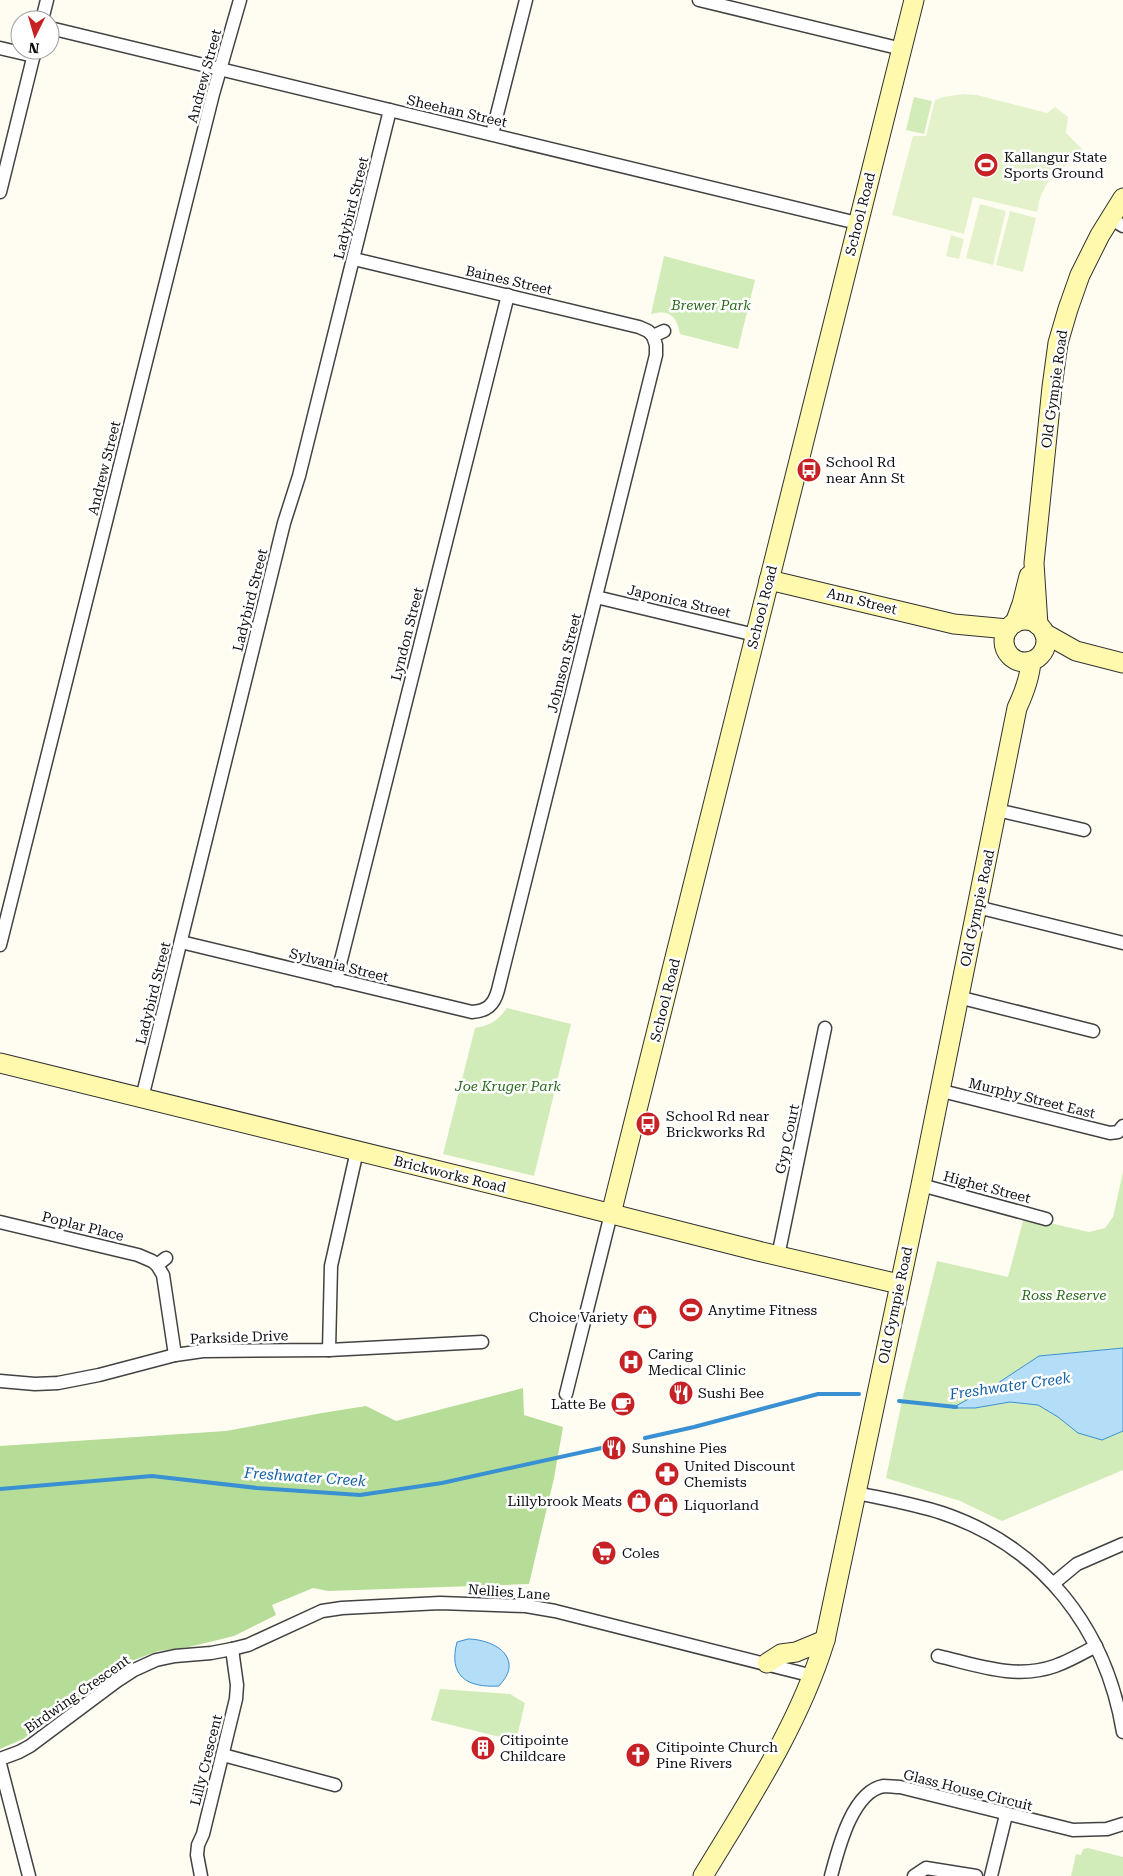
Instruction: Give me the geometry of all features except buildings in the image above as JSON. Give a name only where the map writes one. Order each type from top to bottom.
[{"type":"street","name":"Andrew Street","points":[[0,945],[240,0]]},
{"type":"street","points":[[492,134],[526,0]]},
{"type":"street","points":[[700,0],[721,2],[902,49]]},
{"type":"street","name":"School Road","points":[[612,1214],[914,0]]},
{"type":"street","name":"Sheehan Street","points":[[60,30],[858,223]]},
{"type":"street","points":[[0,192],[32,60]]},
{"type":"street","name":"Ladybird Street","points":[[142,1098],[284,524],[299,476],[390,110]]},
{"type":"street","name":"Old Gympie Road","points":[[1011,626],[1022,604],[1034,563],[1058,343],[1080,275],[1117,222],[1123,198]]},
{"type":"street","name":"Baines Street","points":[[354,259],[639,327],[658,334]]},
{"type":"street","name":"Lyndon Street","points":[[336,980],[508,295]]},
{"type":"street","name":"Johnson Street","points":[[490,1007],[498,990],[656,355],[658,334]]},
{"type":"street","name":"Old Gympie Road","points":[[1034,563],[1041,629]]},
{"type":"street","name":"Ann Street","points":[[769,580],[954,624],[1011,626]]},
{"type":"street","name":"Japonica Street","points":[[596,597],[755,635]]},
{"type":"street","points":[[1076,651],[1024,662],[1008,654],[1004,639],[1011,626],[1027,620],[1076,651],[1123,663]]},
{"type":"street","name":"Ann Street","points":[[954,624],[972,634],[991,640],[1008,654]]},
{"type":"street","points":[[1035,659],[1045,646],[1041,629]]},
{"type":"street","name":"Old Gympie Road","points":[[1008,654],[1015,671],[1017,708]]},
{"type":"street","name":"Old Gympie Road","points":[[703,1876],[782,1741],[813,1676],[825,1640],[921,1185],[938,1090],[1017,708],[1035,659]]},
{"type":"street","points":[[997,810],[1084,830]]},
{"type":"street","points":[[977,907],[1123,942]]},
{"type":"street","name":"Sylvania Street","points":[[181,942],[472,1012],[478,1012],[490,1007]]},
{"type":"street","points":[[958,997],[1093,1031]]},
{"type":"street","name":"Gyp Court","points":[[778,1256],[825,1028]]},
{"type":"street","name":"Brickworks Road","points":[[0,1063],[778,1256],[899,1284]]},
{"type":"street","name":"Murphy Street East","points":[[938,1090],[1105,1132],[1121,1129]]},
{"type":"street","points":[[329,1350],[331,1266],[357,1151]]},
{"type":"street","name":"Highet Street","points":[[921,1185],[1046,1218]]},
{"type":"street","points":[[566,1394],[612,1214]]},
{"type":"street","name":"Poplar Place","points":[[0,1222],[161,1261],[176,1354]]},
{"type":"street","name":"Parkside Drive","points":[[0,1381],[35,1384],[58,1383],[99,1375],[176,1354],[226,1350],[329,1350],[482,1342]]},
{"type":"street","points":[[857,1494],[942,1513],[977,1528],[1024,1556],[1054,1583],[1076,1612],[1096,1646],[1110,1677],[1120,1712],[1123,1732]]},
{"type":"street","points":[[1054,1583],[1077,1564],[1123,1544]]},
{"type":"street","name":"Nellies Lane","points":[[232,1649],[322,1612],[342,1608],[440,1603],[492,1604],[526,1606],[555,1611],[813,1676]]},
{"type":"street","points":[[767,1663],[781,1654],[796,1652],[825,1640]]},
{"type":"street","points":[[938,1656],[998,1671],[1020,1673],[1056,1666],[1096,1646]]},
{"type":"street","name":"Lilly Crescent","points":[[200,1876],[197,1849],[203,1834],[223,1755],[237,1691],[232,1649]]},
{"type":"street","name":"Birdwing Crescent","points":[[0,1758],[30,1746],[134,1670],[156,1660],[232,1649]]},
{"type":"street","points":[[223,1755],[335,1785]]},
{"type":"street","points":[[0,1764],[29,1876]]},
{"type":"street","name":"Glass House Circuit","points":[[831,1876],[841,1840],[857,1807],[869,1792],[883,1786],[900,1787],[1062,1828],[1081,1831],[1107,1829],[1123,1824]]},
{"type":"street","points":[[991,1876],[1006,1814]]},
{"type":"street","points":[[914,1876],[926,1868],[976,1876]]},
{"type":"green space","name":"Kallangur State Sports Ground","points":[[963,94],[977,95],[1047,113],[1055,107],[1068,117],[1066,133],[1084,151],[1049,179],[1040,198],[1037,212],[973,197],[964,234],[892,215],[913,136],[926,136],[935,100]]},
{"type":"green space","points":[[914,97],[932,101],[924,134],[906,130]]},
{"type":"green space","points":[[980,204],[1006,211],[993,265],[966,258]]},
{"type":"green space","points":[[1010,211],[1036,218],[1023,272],[996,265]]},
{"type":"green space","points":[[951,235],[964,239],[959,259],[946,256]]},
{"type":"green space","name":"Brewer Park","points":[[664,256],[755,280],[738,349],[680,334],[677,323],[671,315],[663,312],[651,314]]},
{"type":"green space","name":"Joe Kruger Park","points":[[507,1008],[571,1024],[534,1176],[443,1154],[475,1028],[493,1022]]},
{"type":"green space","name":"Ross Reserve","points":[[1123,1172],[1123,1348],[1039,1356],[998,1383],[953,1408],[975,1408],[1011,1402],[1038,1405],[1102,1440],[1123,1431],[1123,1470],[1002,1521],[960,1501],[886,1478],[903,1396],[937,1261],[1008,1277],[1024,1217],[1089,1232],[1105,1228],[1113,1217]]},
{"type":"green space","points":[[523,1388],[524,1415],[563,1427],[554,1478],[529,1584],[328,1591],[313,1588],[272,1605],[276,1615],[234,1636],[189,1647],[158,1651],[126,1663],[23,1739],[0,1749],[0,1446],[226,1431],[366,1406],[396,1421]]},
{"type":"green space","points":[[440,1689],[510,1694],[525,1703],[516,1741],[431,1720]]},
{"type":"green space","points":[[1088,1848],[1123,1857],[1123,1876],[1071,1876],[1076,1854],[1081,1855],[1083,1849]]},
{"type":"water","points":[[1123,1348],[1123,1431],[1102,1440],[1078,1433],[1058,1417],[1038,1405],[1010,1402],[975,1408],[952,1408],[998,1383],[1039,1356]]},
{"type":"water","points":[[468,1639],[487,1642],[504,1652],[509,1664],[509,1670],[499,1686],[478,1685],[469,1682],[458,1671],[455,1664],[457,1642]]},
{"type":"waterway","name":"Freshwater Creek","points":[[645,1438],[818,1394],[859,1394]]},
{"type":"waterway","name":"Freshwater Creek","points":[[899,1401],[956,1407]]},
{"type":"waterway","name":"Freshwater Creek","points":[[0,1489],[152,1476],[257,1488],[360,1495],[442,1483],[606,1447]]},
{"type":"place","name":"Kallangur State Sports Ground","points":[[986,165]]},
{"type":"place","name":"School Rd near Ann St","points":[[809,470]]},
{"type":"place","name":"School Rd near Brickworks Rd","points":[[648,1124]]},
{"type":"place","name":"Anytime Fitness","points":[[691,1310]]},
{"type":"place","name":"Choice Variety","points":[[645,1317]]},
{"type":"place","name":"Caring Medical Clinic","points":[[631,1362]]},
{"type":"place","name":"Sushi Bee","points":[[681,1393]]},
{"type":"place","name":"Latte Be","points":[[623,1404]]},
{"type":"place","name":"Sunshine Pies","points":[[614,1448]]},
{"type":"place","name":"United Discount Chemists","points":[[667,1474]]},
{"type":"place","name":"Lillybrook Meats","points":[[639,1501]]},
{"type":"place","name":"Liquorland","points":[[666,1505]]},
{"type":"place","name":"Coles","points":[[604,1553]]},
{"type":"place","name":"Citipointe Childcare","points":[[483,1748]]},
{"type":"place","name":"Citipointe Church Pine Rivers","points":[[638,1755]]}]
